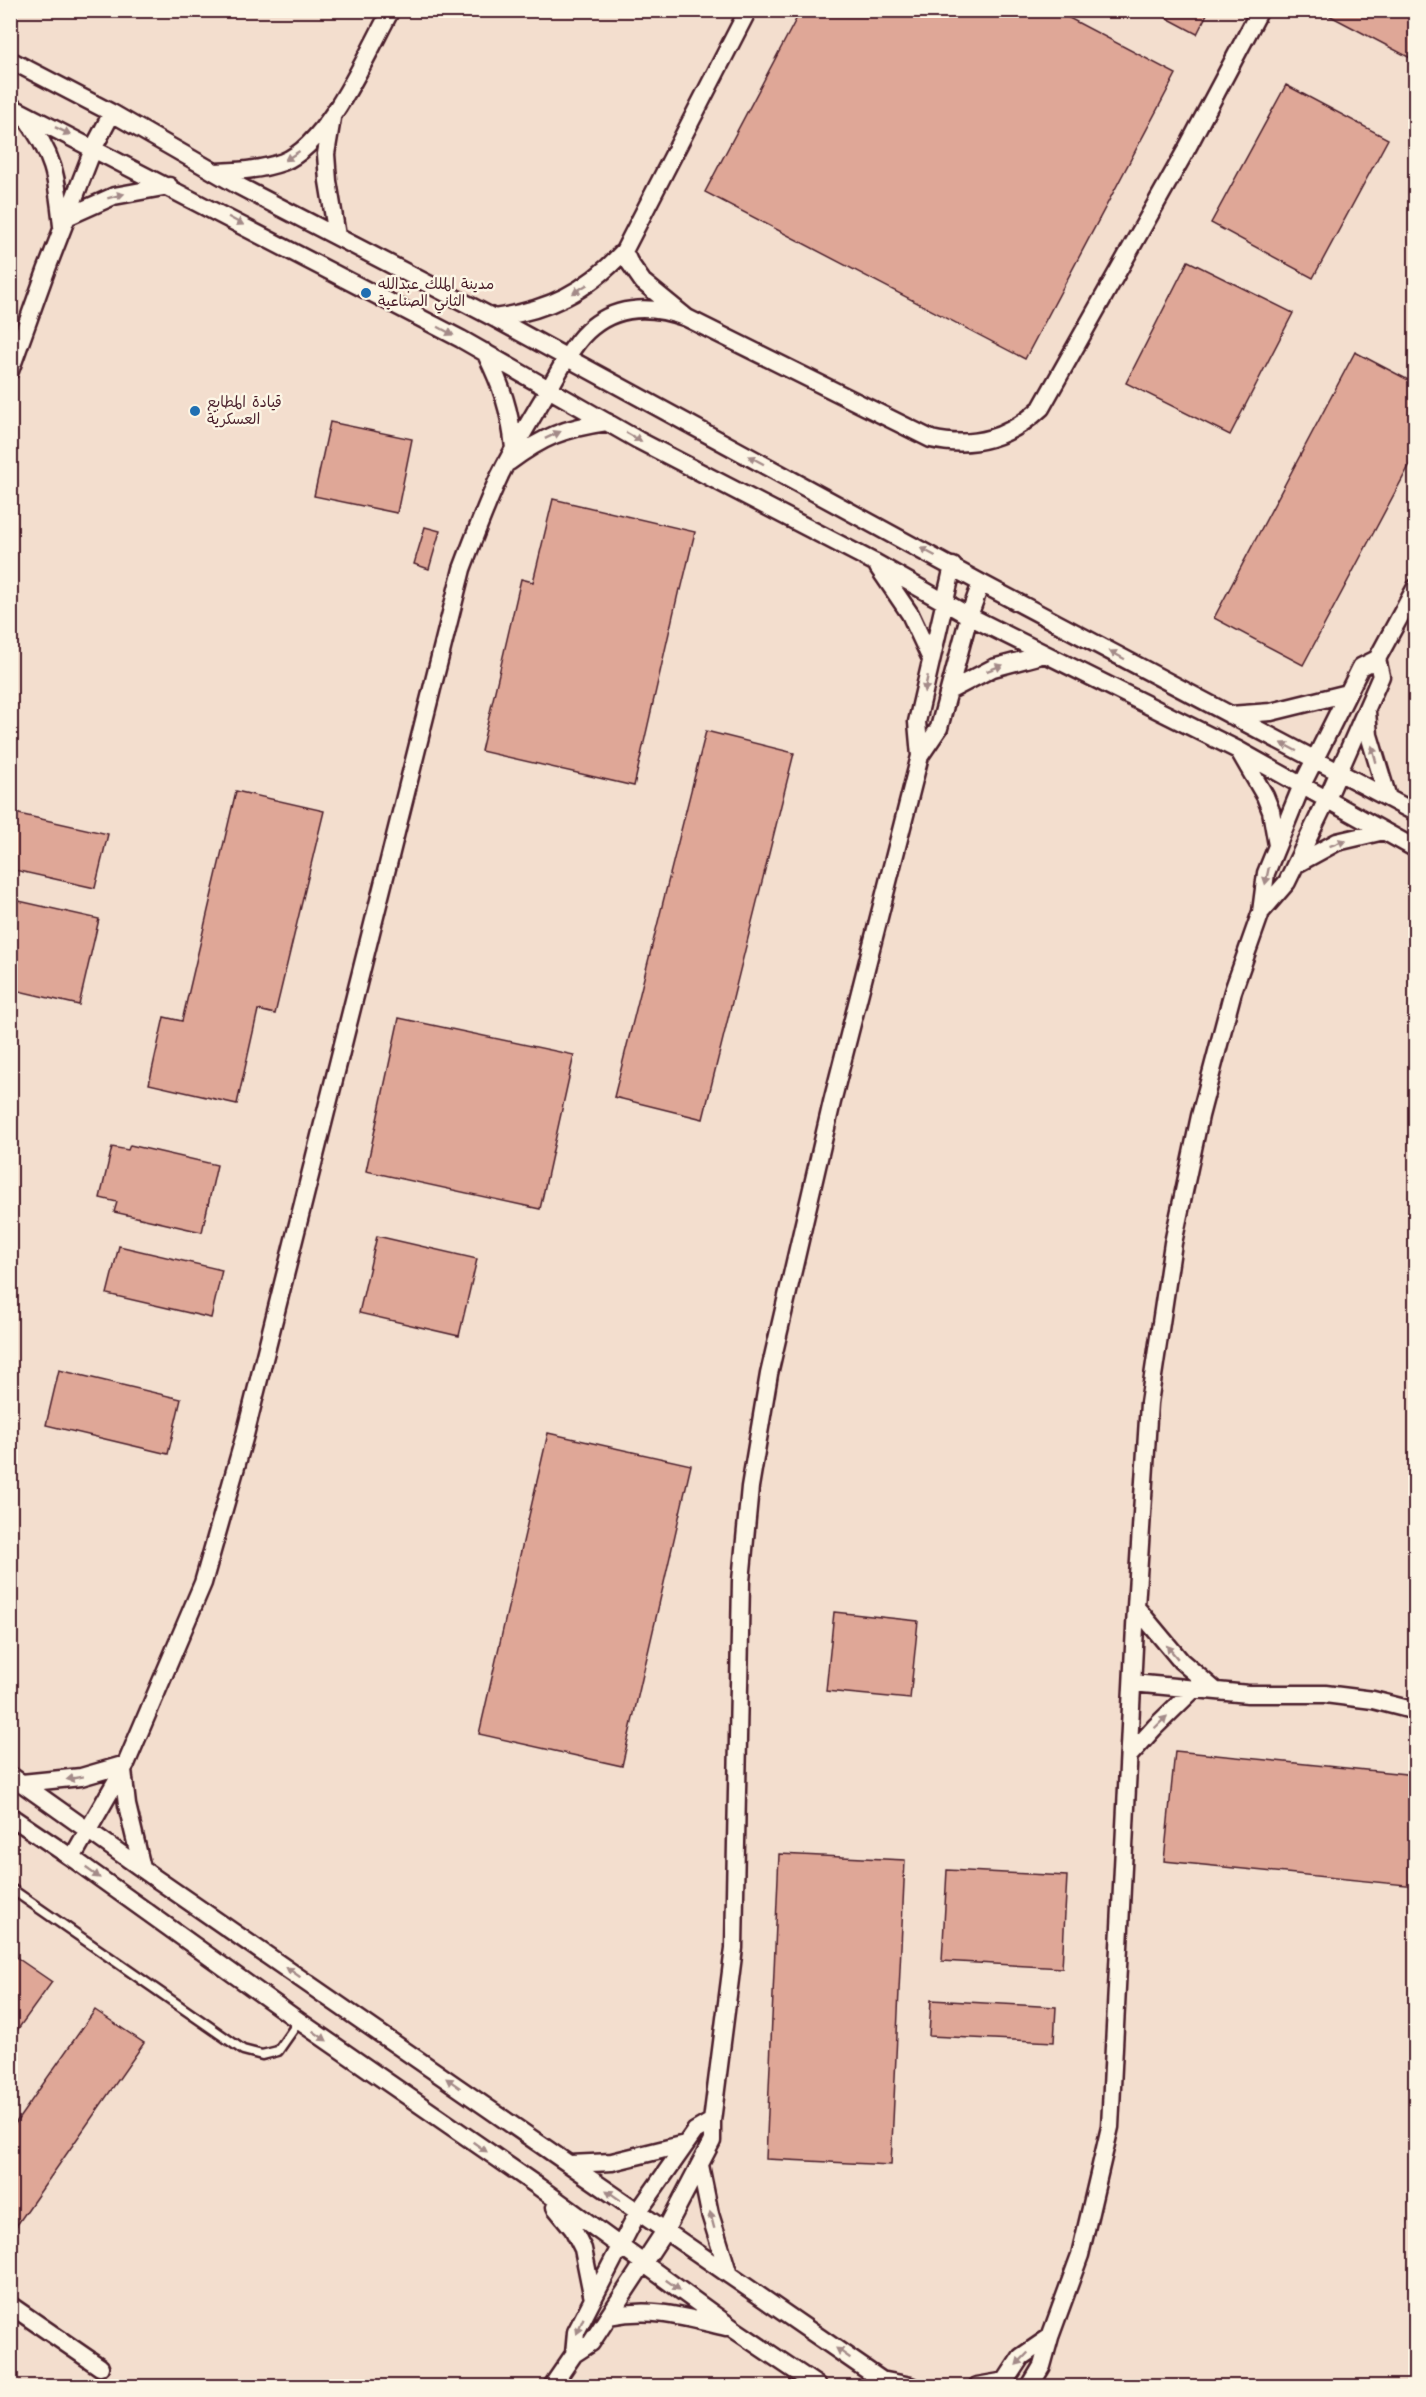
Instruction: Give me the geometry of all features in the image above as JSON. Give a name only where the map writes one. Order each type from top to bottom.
[{"type":"street","points":[[215,172],[258,170],[285,161],[311,143],[333,115],[391,10]]},
{"type":"street","points":[[494,318],[543,308],[566,298],[607,269],[624,250],[748,10]]},
{"type":"street","points":[[72,1858],[125,1767],[202,1583],[248,1424],[462,569],[480,522],[514,448],[567,359],[584,334],[609,316],[628,310],[648,308],[668,311],[687,318],[931,439],[974,443],[988,441],[1017,429],[1041,408],[1185,152],[1260,10]]},
{"type":"street","points":[[10,60],[112,113],[215,172],[494,318],[981,583],[1416,813]]},
{"type":"street","points":[[16,108],[485,352],[607,422],[874,562],[969,616],[1238,750],[1416,849]]},
{"type":"street","points":[[16,108],[42,138],[51,160],[65,224]]},
{"type":"street","points":[[10,371],[94,147],[112,113]]},
{"type":"street","points":[[333,115],[326,154],[337,236]]},
{"type":"street","points":[[65,224],[114,196],[169,186]]},
{"type":"street","points":[[624,250],[629,262],[643,282],[687,318]]},
{"type":"street","points":[[485,352],[502,387],[509,410],[514,448]]},
{"type":"street","points":[[506,465],[528,448],[563,430],[607,422]]},
{"type":"street","points":[[874,562],[910,614],[931,659]]},
{"type":"street","points":[[552,2386],[574,2354],[591,2343],[666,2229],[712,2141],[712,2121],[734,1948],[741,1581],[750,1487],[769,1374],[832,1102],[920,756],[917,722],[953,566]]},
{"type":"street","points":[[920,756],[939,728],[969,616],[981,583]]},
{"type":"street","points":[[1030,2386],[1042,2366],[1050,2337],[1080,2255],[1110,2127],[1136,1607],[1149,1403],[1173,1243],[1209,1082],[1233,991],[1261,912],[1266,873],[1302,785],[1361,668],[1377,658],[1416,587]]},
{"type":"street","points":[[949,691],[993,668],[1045,654]]},
{"type":"street","points":[[1261,912],[1287,882],[1327,799],[1381,676],[1377,658]]},
{"type":"street","points":[[1230,715],[1271,712],[1348,693]]},
{"type":"street","points":[[1367,708],[1369,735],[1388,798]]},
{"type":"street","points":[[1238,750],[1265,795],[1271,811],[1277,846]]},
{"type":"street","points":[[1295,865],[1336,842],[1384,831]]},
{"type":"street","points":[[1136,1607],[1180,1661],[1216,1691]]},
{"type":"street","points":[[1133,1683],[1248,1694],[1325,1694],[1373,1700],[1416,1711]]},
{"type":"street","points":[[1129,1756],[1155,1726],[1194,1689]]},
{"type":"street","points":[[16,1779],[81,1777],[125,1767]]},
{"type":"street","points":[[125,1767],[127,1805],[142,1868]]},
{"type":"street","points":[[16,1779],[886,2383],[911,2386]]},
{"type":"street","points":[[10,1816],[298,2021],[539,2187],[735,2330],[818,2386]]},
{"type":"street","points":[[574,2354],[576,2332],[638,2212],[694,2131],[712,2121]]},
{"type":"street","points":[[570,2164],[612,2162],[685,2144]]},
{"type":"street","points":[[700,2165],[710,2214],[729,2275]]},
{"type":"street","points":[[539,2187],[573,2229],[583,2249],[592,2298]]},
{"type":"street","points":[[10,2305],[100,2367]]},
{"type":"street","points":[[609,2316],[633,2311],[670,2313],[735,2330]]},
{"type":"street","points":[[977,2386],[1004,2384],[1021,2357],[1050,2337]]},
{"type":"lane","points":[[10,1887],[243,2050],[262,2055],[278,2051],[298,2021]]},
{"type":"shaded area","points":[[11,11],[1415,11],[1415,2386],[11,2386]]},
{"type":"building","points":[[801,10],[1054,10],[1176,74],[1025,359],[705,192]]},
{"type":"building","points":[[1152,10],[1209,10],[1197,34]]},
{"type":"building","points":[[1319,10],[1416,10],[1416,61]]},
{"type":"building","points":[[1286,85],[1388,139],[1313,278],[1211,223]]},
{"type":"building","points":[[1188,261],[1293,313],[1230,435],[1126,383]]},
{"type":"building","points":[[1355,352],[1416,384],[1416,453],[1303,665],[1214,618]]},
{"type":"building","points":[[330,422],[412,439],[397,513],[314,496]]},
{"type":"building","points":[[553,499],[695,532],[681,590],[679,589],[634,786],[481,751],[521,579],[533,582]]},
{"type":"building","points":[[425,527],[440,531],[429,569],[414,564]]},
{"type":"building","points":[[706,731],[794,753],[703,1119],[614,1097]]},
{"type":"building","points":[[236,791],[324,811],[275,1014],[258,1010],[237,1104],[149,1084],[164,1017],[182,1021]]},
{"type":"building","points":[[10,812],[108,834],[95,888],[10,869]]},
{"type":"building","points":[[10,899],[99,919],[79,1005],[10,989]]},
{"type":"building","points":[[399,1018],[574,1055],[540,1209],[366,1171]]},
{"type":"building","points":[[130,1145],[217,1165],[202,1232],[114,1212],[117,1202],[100,1198],[112,1147],[128,1150]]},
{"type":"building","points":[[377,1236],[477,1259],[459,1336],[359,1313]]},
{"type":"building","points":[[119,1246],[222,1270],[211,1318],[107,1294]]},
{"type":"building","points":[[59,1370],[181,1399],[168,1454],[46,1425]]},
{"type":"building","points":[[548,1433],[691,1465],[622,1766],[479,1734]]},
{"type":"building","points":[[834,1612],[918,1621],[910,1699],[826,1691]]},
{"type":"building","points":[[1175,1751],[1416,1775],[1416,1886],[1164,1861]]},
{"type":"building","points":[[779,1854],[905,1860],[891,2165],[766,2159]]},
{"type":"building","points":[[947,1870],[1067,1876],[1062,1968],[942,1961]]},
{"type":"building","points":[[10,1953],[52,1982],[10,2040]]},
{"type":"building","points":[[931,2000],[1056,2007],[1054,2042],[929,2036]]},
{"type":"building","points":[[95,2010],[144,2043],[10,2235],[10,2131]]},
{"type":"place","name":"مدينة الملك عبدالله الثاني الصناعية","points":[[366,293]]},
{"type":"place","name":"قيادة المطابع العسكرية","points":[[195,411]]}]
